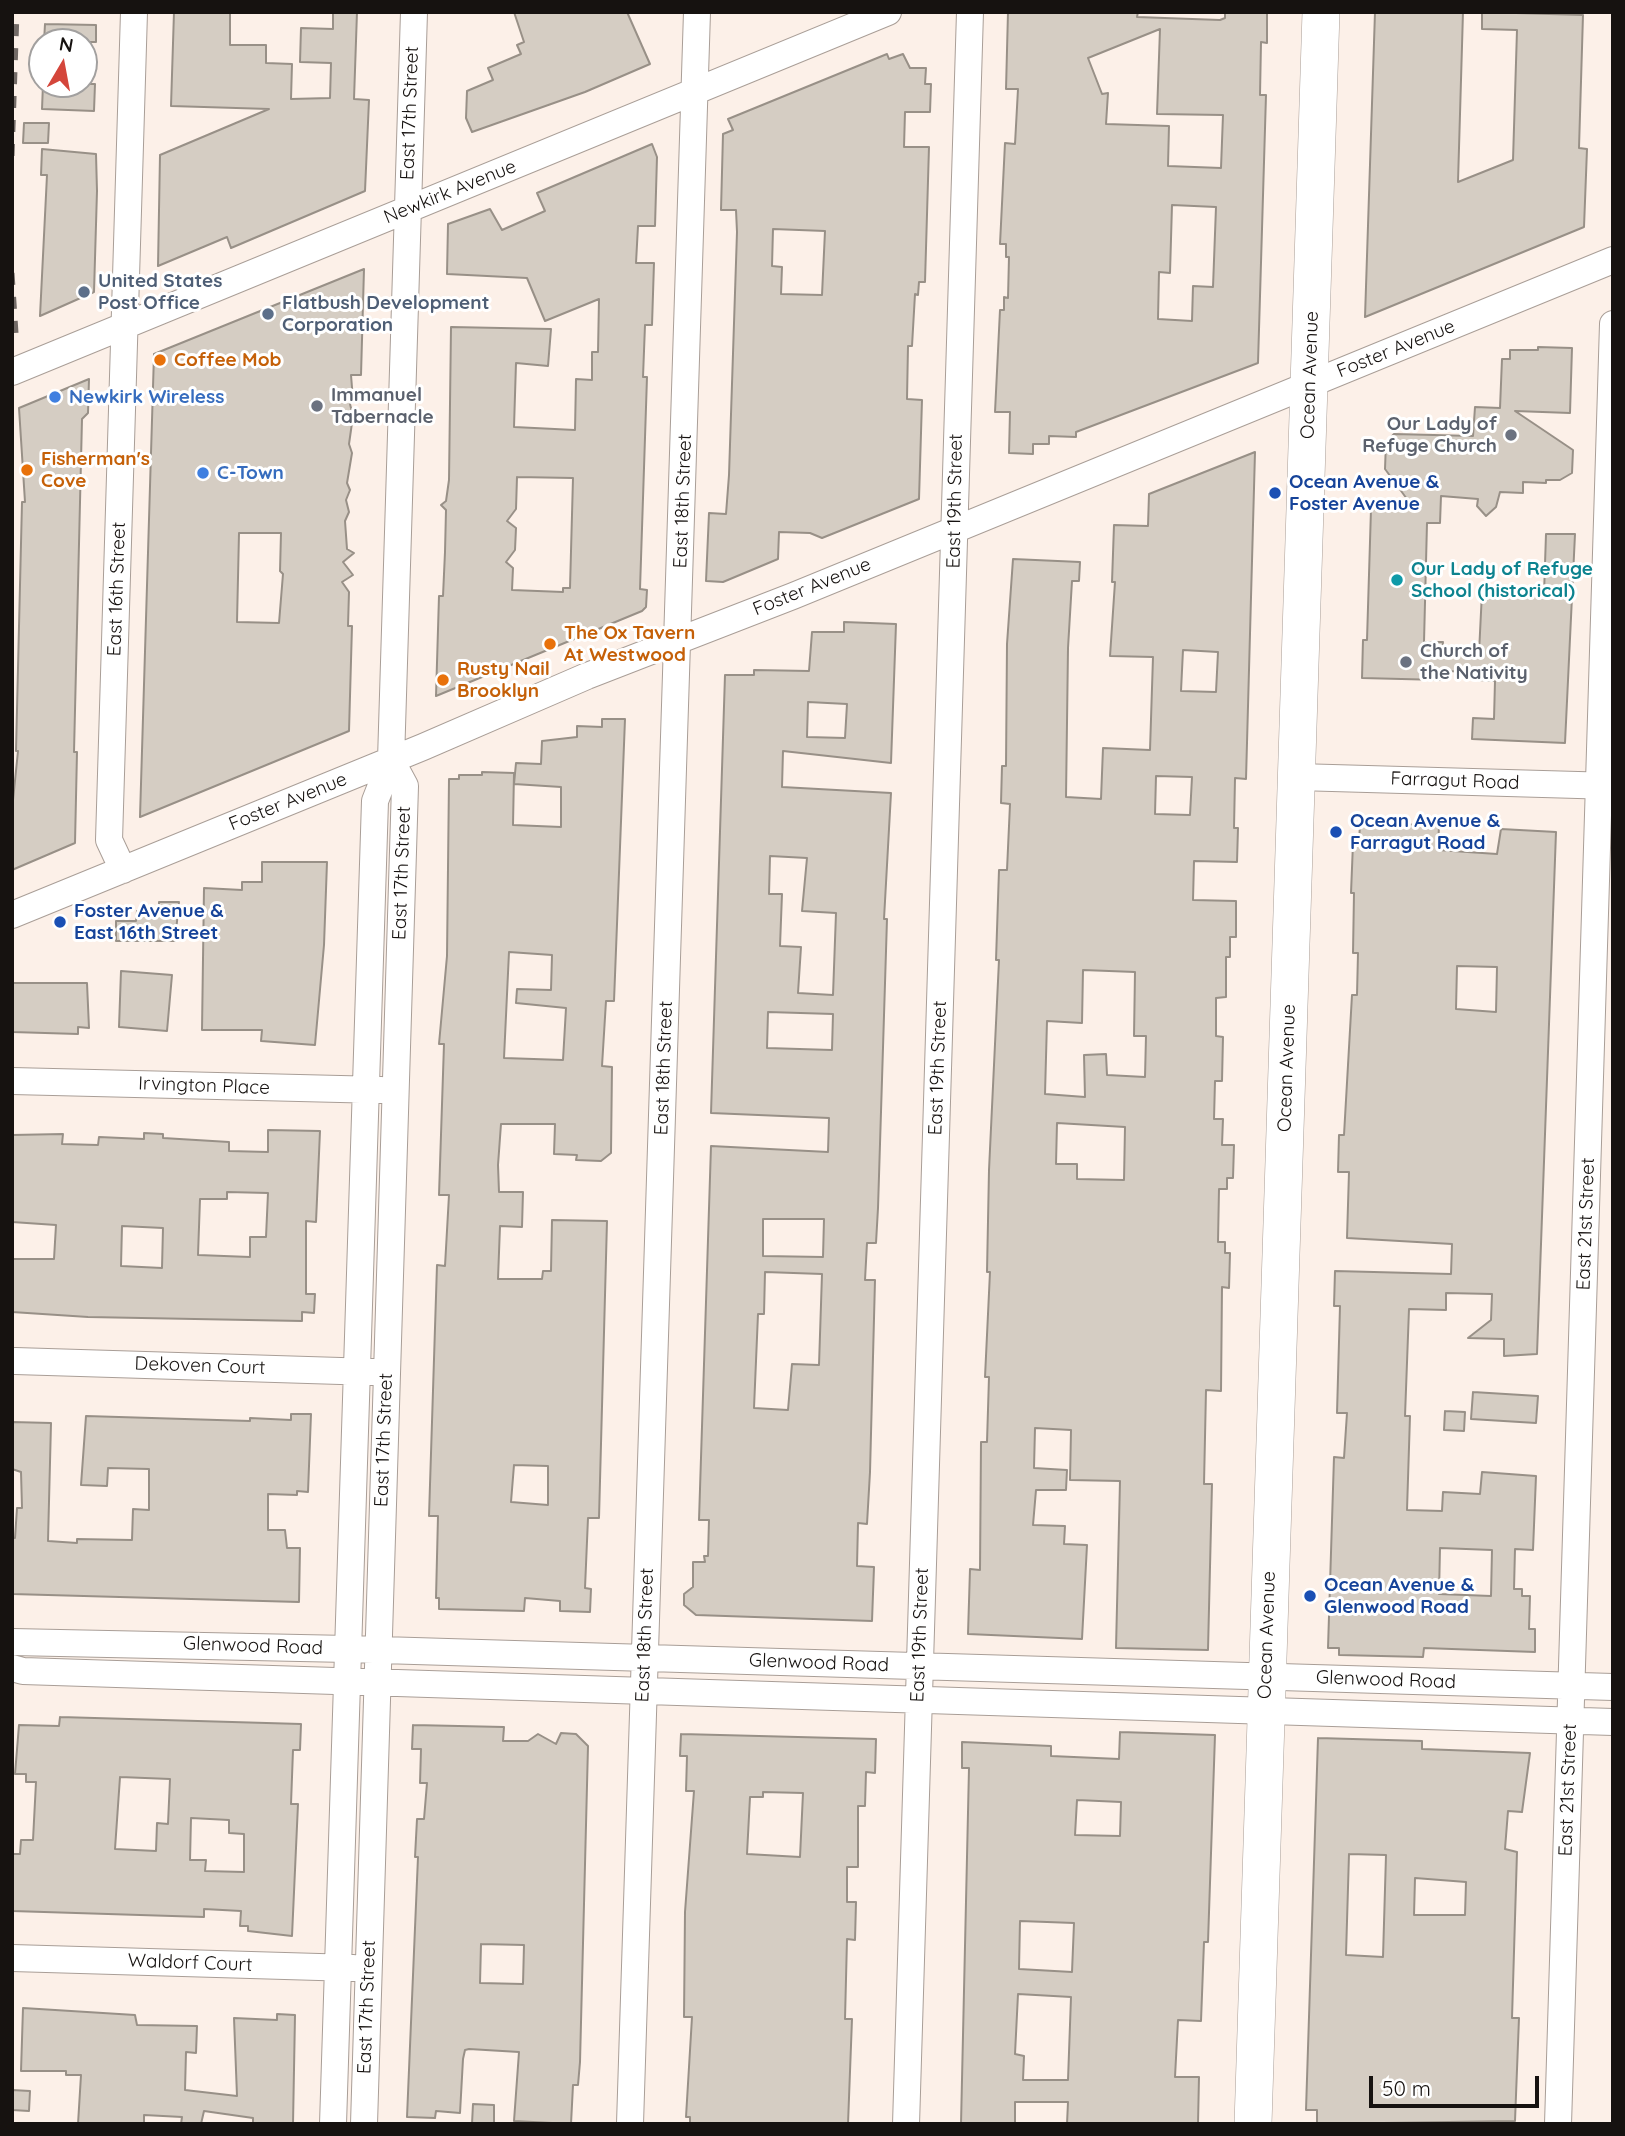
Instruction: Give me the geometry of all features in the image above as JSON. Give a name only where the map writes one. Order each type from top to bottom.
[{"type":"main road","name":"Ocean Avenue","points":[[1253,2124],[1321,12]]},
{"type":"street","name":"East 16th Street","points":[[123,870],[109,840],[134,12]]},
{"type":"street","name":"East 17th Street","points":[[333,2124],[375,801],[391,760],[414,12]]},
{"type":"street","name":"East 18th Street","points":[[630,2124],[697,12]]},
{"type":"street","name":"Newkirk Avenue","points":[[12,372],[888,12]]},
{"type":"street","name":"East 19th Street","points":[[906,2124],[970,12]]},
{"type":"street","name":"Foster Avenue","points":[[12,915],[678,639],[954,530],[1613,260]]},
{"type":"street","name":"East 21st Street","points":[[1558,2124],[1570,1721],[1606,786],[1613,324]]},
{"type":"street","name":"East 17th Street","points":[[364,2124],[405,786],[391,760]]},
{"type":"street","name":"Farragut Road","points":[[1297,776],[1606,786]]},
{"type":"street","name":"Irvington Place","points":[[12,1081],[396,1091]]},
{"type":"street","name":"Dekoven Court","points":[[15,1360],[386,1372]]},
{"type":"street","name":"Glenwood Road","points":[[12,1642],[348,1648],[919,1666],[1570,1721],[1613,1722]]},
{"type":"street","points":[[152,1643],[154,1675]]},
{"type":"street","name":"Glenwood Road","points":[[12,1668],[154,1675],[918,1699],[1613,1687]]},
{"type":"street","name":"Waldorf Court","points":[[12,1958],[368,1969]]},
{"type":"building","points":[[174,12],[230,13],[230,45],[266,45],[266,63],[292,64],[291,99],[330,98],[331,63],[300,62],[301,28],[333,29],[333,12],[357,12],[354,99],[369,100],[365,191],[231,248],[227,237],[158,266],[160,155],[269,109],[171,106]]},
{"type":"building","points":[[514,12],[627,12],[650,64],[585,92],[472,132],[466,118],[467,91],[493,80],[488,68],[521,54],[517,45],[524,42]]},
{"type":"building","points":[[1008,12],[1138,12],[1137,17],[1220,20],[1225,18],[1225,12],[1267,12],[1267,43],[1261,42],[1260,95],[1266,95],[1258,363],[1076,432],[1076,437],[1049,436],[1049,444],[1033,444],[1033,454],[1009,453],[1010,412],[995,412],[1000,310],[1004,310],[1004,297],[1008,298],[1009,257],[1006,257],[1006,244],[1000,244],[1005,143],[1015,144],[1018,89],[1006,89]],"holes":[[[1160,29],[1157,114],[1223,115],[1221,168],[1168,166],[1169,126],[1106,124],[1108,93],[1102,94],[1088,58]],[[1172,205],[1216,207],[1213,287],[1193,286],[1192,321],[1158,319],[1159,272],[1170,273]]]},
{"type":"building","points":[[1375,12],[1463,12],[1458,182],[1513,160],[1517,30],[1482,29],[1482,12],[1583,15],[1579,148],[1587,149],[1584,227],[1365,317]]},
{"type":"building","points":[[45,24],[96,25],[96,28],[45,28]]},
{"type":"building","points":[[887,54],[889,59],[903,54],[910,68],[926,68],[925,84],[931,84],[930,112],[905,112],[904,147],[929,147],[925,282],[919,282],[918,295],[915,294],[912,346],[908,346],[907,399],[922,400],[919,499],[822,538],[810,533],[779,532],[778,559],[723,582],[706,581],[709,513],[726,514],[729,475],[737,232],[736,210],[721,210],[723,134],[733,130],[728,119]],"holes":[[[773,229],[825,231],[822,295],[781,294],[782,267],[772,266]]]},
{"type":"building","points":[[42,98],[94,98],[94,111],[42,109]]},
{"type":"building","points":[[24,123],[49,123],[48,143],[23,143]]},
{"type":"building","points":[[652,144],[657,157],[655,226],[638,226],[636,263],[654,263],[652,325],[645,325],[643,377],[647,377],[640,589],[647,590],[646,607],[642,611],[436,696],[439,596],[443,596],[445,552],[446,510],[441,505],[446,501],[449,480],[451,327],[551,329],[548,366],[516,363],[514,427],[575,430],[576,379],[592,380],[592,352],[598,352],[599,299],[545,321],[527,278],[447,274],[448,224],[490,209],[502,230],[545,211],[537,193]],"holes":[[[517,477],[573,478],[570,588],[563,588],[563,592],[512,590],[513,568],[506,562],[515,550],[516,528],[507,521],[516,509]]]},
{"type":"building","points":[[42,149],[96,154],[97,191],[94,292],[40,316],[47,175],[41,175]]},
{"type":"building","points":[[364,269],[361,375],[351,375],[353,400],[350,404],[353,416],[349,444],[352,453],[347,483],[350,490],[346,500],[349,512],[345,521],[347,549],[354,553],[343,562],[353,575],[342,582],[349,592],[348,626],[352,626],[349,731],[140,817],[154,354]],"holes":[[[239,533],[281,533],[280,571],[283,574],[279,623],[237,622]]]},
{"type":"building","points":[[1538,347],[1572,348],[1570,413],[1515,411],[1573,450],[1572,473],[1560,480],[1546,480],[1546,483],[1523,482],[1523,493],[1500,492],[1496,507],[1486,516],[1477,506],[1478,499],[1441,496],[1440,523],[1427,523],[1424,642],[1443,642],[1442,652],[1479,653],[1482,592],[1544,594],[1546,534],[1575,534],[1565,743],[1472,739],[1473,718],[1494,719],[1495,681],[1478,680],[1479,672],[1441,671],[1441,680],[1362,678],[1363,640],[1367,640],[1371,509],[1415,510],[1385,469],[1386,442],[1394,434],[1473,436],[1475,407],[1500,408],[1502,359],[1510,359],[1510,350],[1538,350]]},
{"type":"building","points":[[89,379],[88,413],[82,419],[74,752],[77,752],[75,843],[12,870],[12,810],[18,751],[22,502],[25,502],[19,408]]},
{"type":"building","points":[[1255,452],[1246,779],[1235,778],[1234,828],[1238,828],[1237,862],[1194,861],[1193,900],[1236,901],[1236,937],[1230,937],[1230,957],[1226,957],[1226,997],[1216,998],[1216,1036],[1223,1037],[1222,1081],[1215,1081],[1214,1119],[1223,1119],[1222,1145],[1234,1145],[1233,1178],[1227,1178],[1227,1189],[1219,1189],[1218,1242],[1225,1242],[1225,1253],[1230,1253],[1229,1288],[1222,1287],[1221,1391],[1206,1390],[1204,1484],[1212,1484],[1208,1650],[1116,1648],[1120,1481],[1070,1480],[1071,1430],[1035,1428],[1034,1468],[1067,1470],[1066,1490],[1036,1490],[1033,1525],[1065,1526],[1064,1544],[1087,1545],[1082,1639],[968,1634],[970,1569],[980,1570],[981,1442],[987,1442],[989,1377],[985,1377],[990,1272],[987,1272],[989,1170],[999,960],[996,960],[999,870],[1007,870],[1010,804],[1001,803],[1002,766],[1006,766],[1007,644],[1013,559],[1080,562],[1079,581],[1072,581],[1068,648],[1066,797],[1101,799],[1103,748],[1150,750],[1153,657],[1110,656],[1115,582],[1112,582],[1114,525],[1148,526],[1149,494]],"holes":[[[1183,650],[1218,652],[1216,692],[1181,691]],[[1156,776],[1192,777],[1190,815],[1155,814]],[[1083,970],[1135,972],[1134,1036],[1146,1036],[1145,1077],[1107,1075],[1106,1054],[1084,1055],[1085,1097],[1045,1094],[1047,1021],[1082,1023]],[[1057,1123],[1125,1127],[1124,1180],[1077,1179],[1077,1164],[1056,1164]]]},
{"type":"building","points":[[844,622],[896,624],[891,763],[783,751],[782,787],[891,793],[884,919],[887,919],[878,1208],[876,1243],[867,1243],[865,1280],[875,1280],[870,1472],[867,1524],[858,1523],[857,1566],[874,1567],[872,1621],[696,1615],[684,1605],[684,1594],[693,1587],[693,1562],[705,1562],[704,1556],[708,1556],[709,1520],[699,1520],[711,1146],[828,1152],[829,1118],[711,1113],[725,675],[754,675],[754,670],[809,671],[812,632],[844,632]],"holes":[[[808,702],[847,704],[845,738],[807,737]],[[770,856],[807,858],[802,911],[836,913],[833,995],[798,993],[801,947],[780,946],[782,894],[769,894]],[[768,1012],[833,1014],[832,1050],[767,1048]],[[763,1219],[824,1219],[823,1257],[763,1256]],[[765,1272],[822,1274],[819,1365],[792,1364],[788,1410],[754,1408],[758,1314],[764,1314]]]},
{"type":"building","points":[[602,719],[625,719],[614,1001],[606,1001],[602,1066],[612,1067],[611,1153],[601,1161],[576,1160],[577,1155],[554,1154],[555,1124],[501,1124],[498,1165],[499,1192],[523,1192],[522,1227],[500,1226],[498,1279],[542,1279],[543,1271],[551,1271],[552,1220],[607,1221],[599,1518],[588,1518],[585,1588],[591,1589],[590,1612],[560,1611],[560,1601],[525,1598],[524,1611],[439,1609],[439,1598],[436,1598],[438,1516],[429,1516],[437,1265],[445,1266],[449,1195],[439,1195],[444,1044],[439,1044],[447,956],[449,779],[459,779],[459,775],[482,775],[482,772],[514,773],[513,825],[561,827],[561,787],[514,784],[516,763],[541,764],[542,741],[577,737],[577,726],[602,727]],"holes":[[[509,952],[552,955],[551,990],[517,989],[516,1003],[566,1008],[563,1060],[504,1058]],[[514,1465],[548,1466],[548,1505],[511,1502]]]},
{"type":"building","points":[[1360,824],[1439,825],[1438,850],[1497,854],[1501,829],[1556,832],[1537,1354],[1504,1356],[1504,1339],[1468,1338],[1491,1320],[1492,1294],[1446,1293],[1446,1310],[1409,1309],[1405,1416],[1410,1416],[1407,1510],[1442,1511],[1443,1492],[1480,1494],[1482,1472],[1536,1476],[1533,1550],[1515,1549],[1514,1589],[1522,1589],[1522,1596],[1530,1596],[1529,1629],[1535,1629],[1535,1652],[1424,1648],[1423,1657],[1339,1655],[1339,1648],[1328,1648],[1334,1457],[1344,1458],[1347,1413],[1337,1413],[1340,1306],[1334,1306],[1335,1271],[1451,1274],[1452,1244],[1347,1238],[1349,1172],[1338,1172],[1339,1135],[1344,1135],[1352,995],[1357,995],[1358,953],[1353,953],[1354,893],[1351,893],[1353,843],[1359,843]],"holes":[[[1457,966],[1497,967],[1496,1012],[1456,1009]],[[1440,1548],[1492,1550],[1491,1596],[1439,1594]]]},
{"type":"building","points":[[262,862],[327,862],[324,945],[315,1045],[261,1041],[262,1030],[202,1030],[204,888],[242,890],[242,882],[262,882]]},
{"type":"building","points":[[159,902],[179,902],[175,941],[116,941],[116,921],[136,921],[137,911],[159,912]]},
{"type":"building","points":[[121,971],[172,975],[167,1031],[119,1027]]},
{"type":"building","points":[[12,983],[87,983],[89,1028],[78,1027],[78,1034],[12,1032]]},
{"type":"building","points":[[268,1130],[320,1131],[316,1222],[306,1221],[306,1294],[315,1294],[314,1313],[302,1312],[302,1321],[88,1317],[12,1312],[12,1259],[54,1259],[56,1225],[12,1222],[12,1135],[63,1134],[62,1144],[98,1145],[99,1137],[144,1139],[144,1133],[163,1134],[163,1138],[229,1142],[229,1151],[268,1152]],"holes":[[[227,1192],[268,1193],[266,1237],[250,1237],[250,1257],[198,1255],[200,1199],[227,1199]],[[122,1226],[163,1228],[162,1268],[121,1266]]]},
{"type":"building","points":[[1473,1392],[1538,1396],[1536,1423],[1471,1419]]},
{"type":"building","points":[[1445,1411],[1465,1412],[1464,1431],[1444,1430]]},
{"type":"building","points":[[291,1414],[311,1414],[308,1492],[297,1491],[297,1495],[268,1494],[268,1530],[285,1530],[287,1548],[300,1548],[299,1602],[12,1594],[12,1538],[15,1538],[17,1508],[22,1508],[21,1472],[12,1469],[12,1422],[51,1423],[48,1541],[77,1543],[77,1539],[132,1540],[133,1509],[149,1510],[149,1469],[108,1468],[107,1486],[81,1485],[86,1416],[250,1421],[250,1418],[291,1420]]},
{"type":"building","points":[[60,1717],[301,1724],[300,1750],[293,1750],[291,1804],[298,1804],[292,1936],[248,1931],[248,1926],[240,1926],[241,1911],[204,1909],[204,1917],[12,1911],[12,1854],[20,1854],[21,1840],[33,1840],[36,1782],[26,1782],[26,1774],[15,1774],[19,1725],[59,1726]],"holes":[[[120,1777],[170,1779],[168,1824],[157,1823],[156,1851],[115,1849]],[[191,1818],[229,1820],[229,1833],[244,1834],[244,1872],[205,1871],[206,1860],[190,1860]]]},
{"type":"building","points":[[413,1725],[504,1727],[503,1741],[528,1741],[538,1734],[556,1744],[561,1733],[576,1734],[588,1746],[580,2062],[578,2085],[573,2085],[571,2124],[514,2121],[519,2052],[469,2049],[465,2050],[463,2059],[460,2113],[436,2111],[435,2118],[407,2117],[418,1857],[415,1857],[417,1819],[424,1819],[427,1783],[420,1783],[421,1749],[412,1749]],"holes":[[[481,1944],[524,1945],[523,1984],[480,1983]]]},
{"type":"building","points":[[1120,1732],[1215,1735],[1208,1942],[1204,1942],[1201,2021],[1178,2020],[1175,2077],[1199,2077],[1198,2124],[1067,2124],[1068,2102],[1015,2102],[1015,2124],[961,2124],[969,1768],[962,1768],[962,1742],[1051,1746],[1051,1756],[1119,1759]],"holes":[[[1077,1800],[1121,1802],[1120,1836],[1075,1835]],[[1020,1921],[1074,1923],[1072,1972],[1019,1969]],[[1018,1994],[1071,1997],[1068,2080],[1023,2080],[1024,2056],[1015,2054]]]},
{"type":"building","points":[[681,1734],[876,1739],[875,1773],[866,1772],[865,1806],[858,1806],[858,1867],[847,1867],[847,1902],[856,1902],[855,1940],[847,1939],[845,2019],[852,2019],[848,2124],[690,2123],[690,2117],[686,2117],[692,2017],[684,2017],[685,1912],[694,1791],[686,1791],[687,1756],[680,1756]],"holes":[[[763,1792],[803,1793],[800,1857],[747,1854],[750,1797],[763,1797]]]},
{"type":"building","points":[[1318,1738],[1422,1741],[1422,1749],[1530,1753],[1522,1812],[1508,1811],[1505,1849],[1517,1852],[1512,2018],[1519,2018],[1515,2121],[1317,2124],[1317,2110],[1306,2110]],"holes":[[[1349,1854],[1386,1855],[1383,1957],[1346,1955]],[[1415,1878],[1466,1882],[1465,1915],[1414,1915]]]},
{"type":"building","points":[[23,2008],[135,2015],[137,2025],[197,2026],[196,2053],[186,2052],[185,2090],[237,2096],[234,2018],[277,2020],[277,2014],[295,2015],[293,2124],[253,2124],[253,2118],[204,2111],[201,2124],[181,2124],[182,2117],[144,2115],[144,2124],[78,2124],[81,2075],[66,2075],[66,2071],[21,2071]]},
{"type":"building","points":[[12,2090],[30,2091],[29,2111],[12,2110]]},
{"type":"building","points":[[473,2104],[494,2105],[494,2124],[472,2124]]},
{"type":"railway","points":[[12,156],[17,12]]},
{"type":"railway","points":[[12,273],[16,333]]},
{"type":"place","name":"United States Post Office","points":[[84,292]]},
{"type":"place","name":"Flatbush Development Corporation","points":[[268,314]]},
{"type":"place","name":"Coffee Mob","points":[[160,360]]},
{"type":"place","name":"Newkirk Wireless","points":[[55,397]]},
{"type":"place","name":"Immanuel Tabernacle","points":[[317,406]]},
{"type":"place","name":"Our Lady of Refuge Church","points":[[1511,435]]},
{"type":"place","name":"Fisherman's Cove","points":[[27,470]]},
{"type":"place","name":"C-Town","points":[[203,473]]},
{"type":"place","name":"Ocean Avenue & Foster Avenue","points":[[1275,493]]},
{"type":"place","name":"Our Lady of Refuge School (historical)","points":[[1397,580]]},
{"type":"place","name":"The Ox Tavern At Westwood","points":[[550,644]]},
{"type":"place","name":"Church of the Nativity","points":[[1406,662]]},
{"type":"place","name":"Rusty Nail Brooklyn","points":[[443,680]]},
{"type":"place","name":"Ocean Avenue & Farragut Road","points":[[1336,832]]},
{"type":"place","name":"Foster Avenue & East 16th Street","points":[[60,922]]},
{"type":"place","name":"Ocean Avenue & Glenwood Road","points":[[1310,1596]]}]
